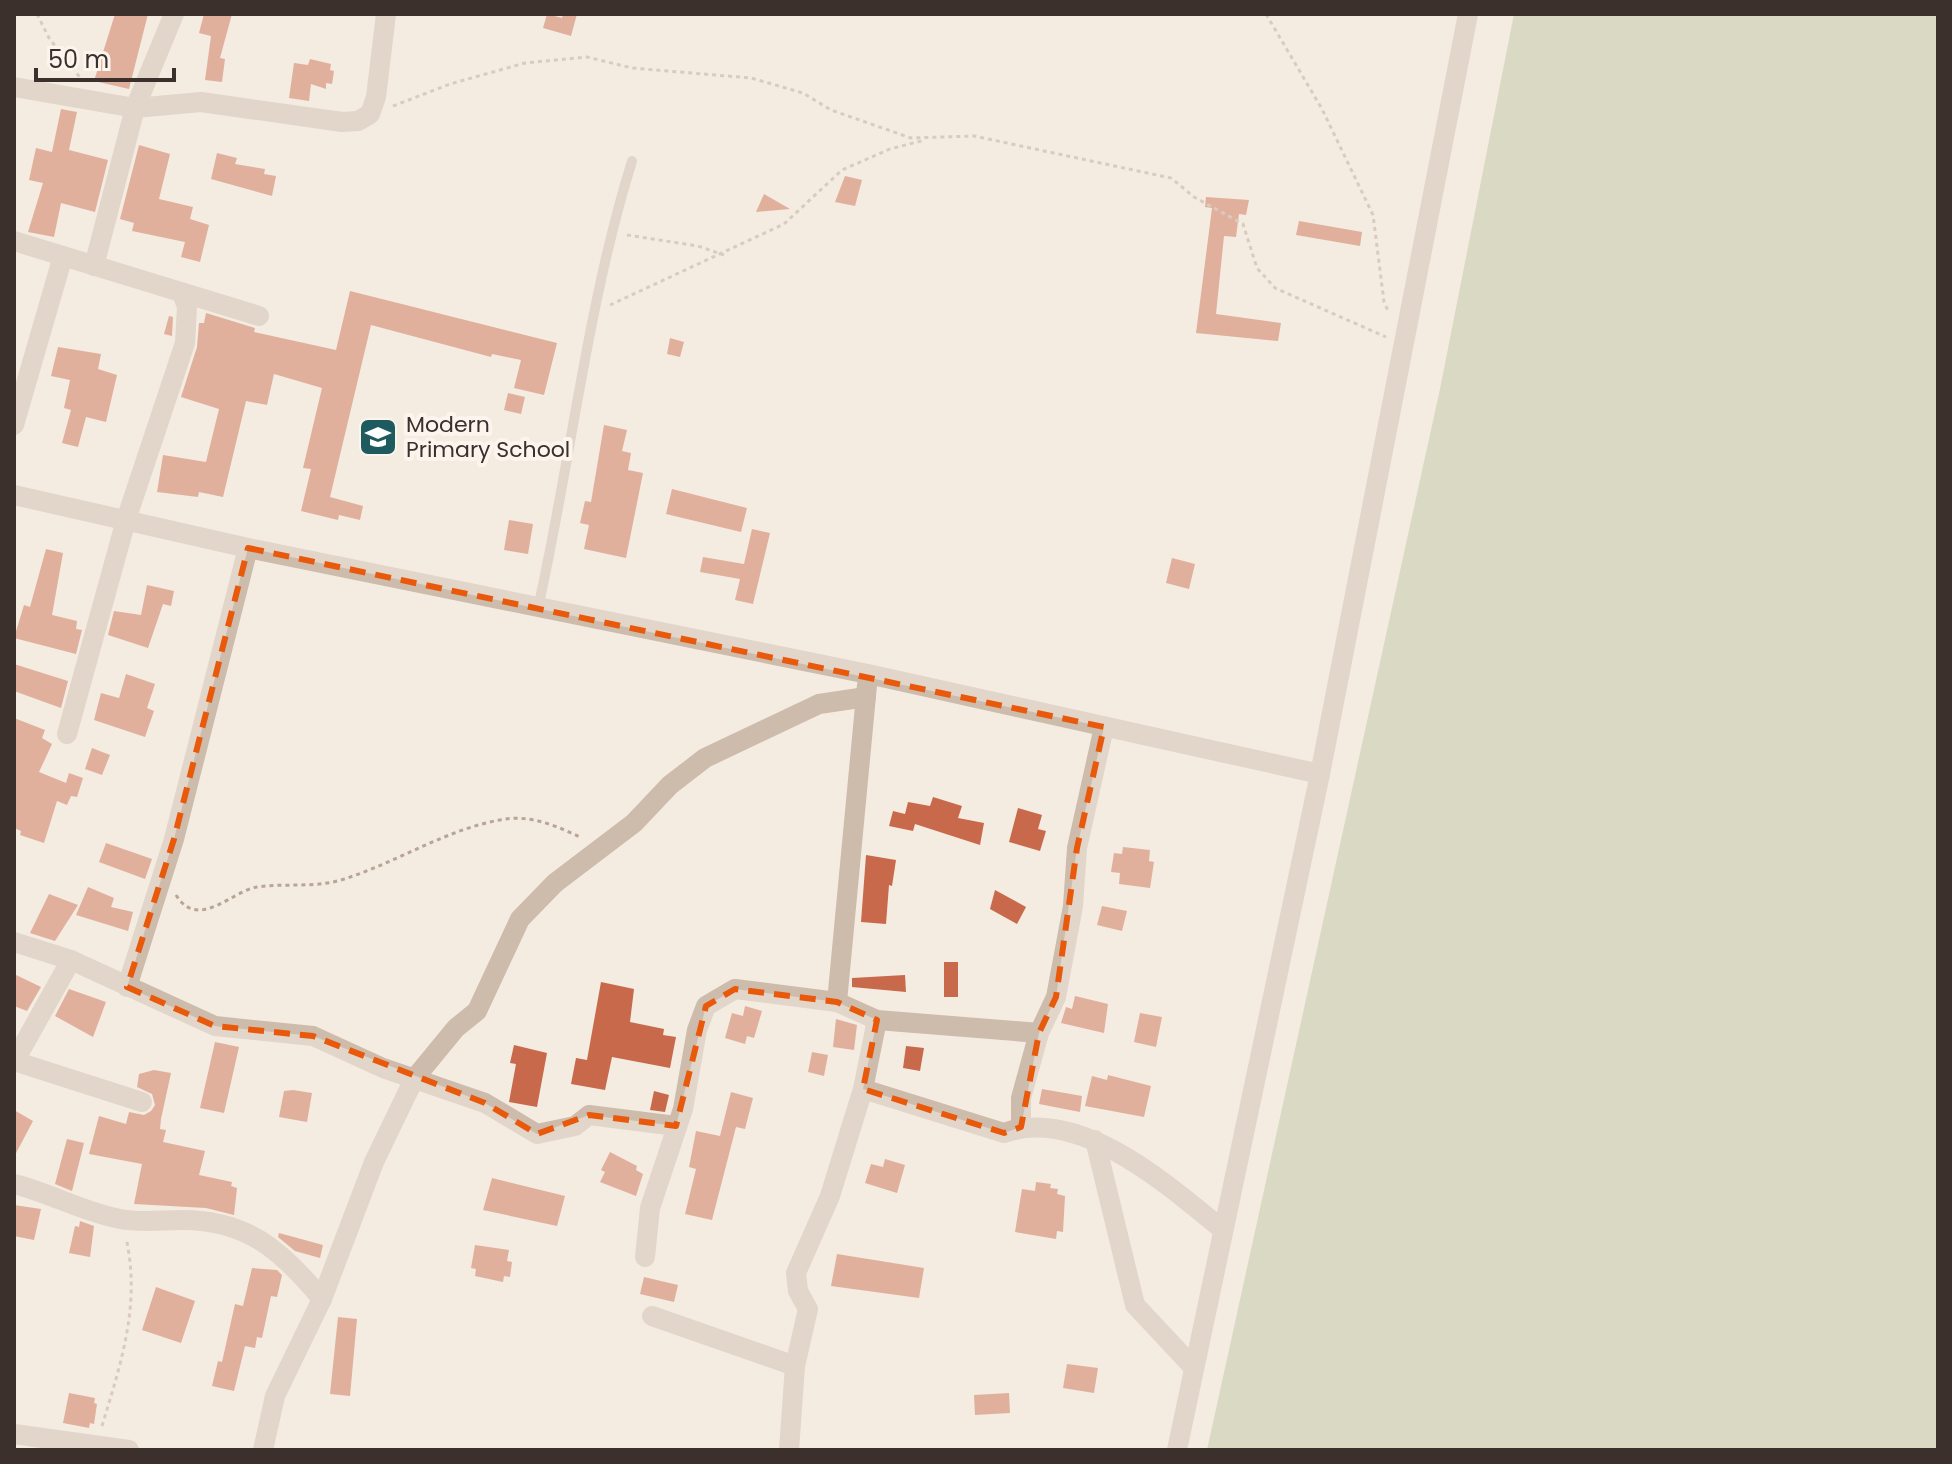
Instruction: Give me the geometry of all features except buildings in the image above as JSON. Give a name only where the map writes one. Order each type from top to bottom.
[{"type":"street","points":[[94,266],[135,108],[174,14]]},
{"type":"street","points":[[14,87],[135,108],[201,102],[342,122],[358,121],[370,114],[376,97],[386,14]]},
{"type":"street","points":[[1177,1450],[1320,774],[1468,14]]},
{"type":"street","points":[[14,241],[259,316]]},
{"type":"street","points":[[14,425],[63,256]]},
{"type":"street","points":[[67,734],[126,520],[185,343],[188,325],[182,293]]},
{"type":"street","points":[[14,495],[248,548],[868,674],[1320,774]]},
{"type":"street","points":[[127,987],[165,872],[248,548]]},
{"type":"street","points":[[837,1002],[868,674]]},
{"type":"street","points":[[263,1450],[275,1396],[322,1299],[374,1162],[414,1079],[447,1037],[477,1011],[520,919],[555,883],[634,823],[670,785],[705,758],[819,704],[866,697]]},
{"type":"street","points":[[1021,1127],[1021,1098],[1039,1033],[1056,997],[1073,906],[1077,848],[1104,727]]},
{"type":"street","points":[[14,942],[71,960],[215,1026],[313,1036],[414,1079],[485,1103],[537,1134],[575,1126],[589,1115],[676,1126]]},
{"type":"street","points":[[71,960],[14,1062],[142,1102]]},
{"type":"street","points":[[645,1257],[650,1208],[683,1109],[697,1030],[706,1006],[735,989],[837,1002],[877,1020],[1039,1033]]},
{"type":"street","points":[[789,1450],[795,1366],[808,1309],[798,1291],[796,1273],[830,1196],[863,1089],[877,1020]]},
{"type":"street","points":[[863,1089],[1004,1133],[1021,1127],[1043,1128],[1095,1140],[1165,1183],[1223,1230]]},
{"type":"street","points":[[1095,1140],[1135,1305],[1194,1368]]},
{"type":"street","points":[[14,1184],[88,1211],[122,1219],[184,1219],[220,1225],[263,1239],[295,1267],[322,1299]]},
{"type":"street","points":[[652,1316],[795,1366]]},
{"type":"street","points":[[14,1434],[129,1450]]},
{"type":"lane","points":[[538,608],[611,233],[632,161]]},
{"type":"path","points":[[37,14],[67,63],[111,104]]},
{"type":"path","points":[[1266,14],[1322,109],[1373,215],[1384,302],[1391,316]]},
{"type":"path","points":[[370,114],[450,84],[525,63],[587,57],[638,69],[751,78],[803,93],[831,110],[911,138],[974,136],[1171,178],[1194,197],[1243,224],[1257,268],[1275,288],[1348,323],[1405,343]]},
{"type":"path","points":[[596,312],[724,255],[784,224],[842,170],[890,149],[927,139]]},
{"type":"path","points":[[611,233],[698,246],[724,255]]},
{"type":"path","points":[[165,872],[178,900],[194,909],[214,908],[254,887],[338,881],[479,824],[510,818],[537,820],[600,846]]},
{"type":"path","points":[[96,1445],[127,1339],[134,1299],[132,1262],[122,1219]]},
{"type":"highlighted area","points":[[248,548],[1104,727],[1077,848],[1056,997],[1039,1033],[1021,1127],[1004,1133],[863,1089],[877,1020],[837,1002],[735,989],[706,1006],[676,1126],[589,1115],[537,1134],[485,1103],[313,1036],[215,1026],[127,987],[174,839]]},
{"type":"green space","points":[[1514,14],[1938,14],[1938,1450],[1207,1450],[1440,389]]},
{"type":"place","name":"Modern Primary School","points":[[378,437]]}]
